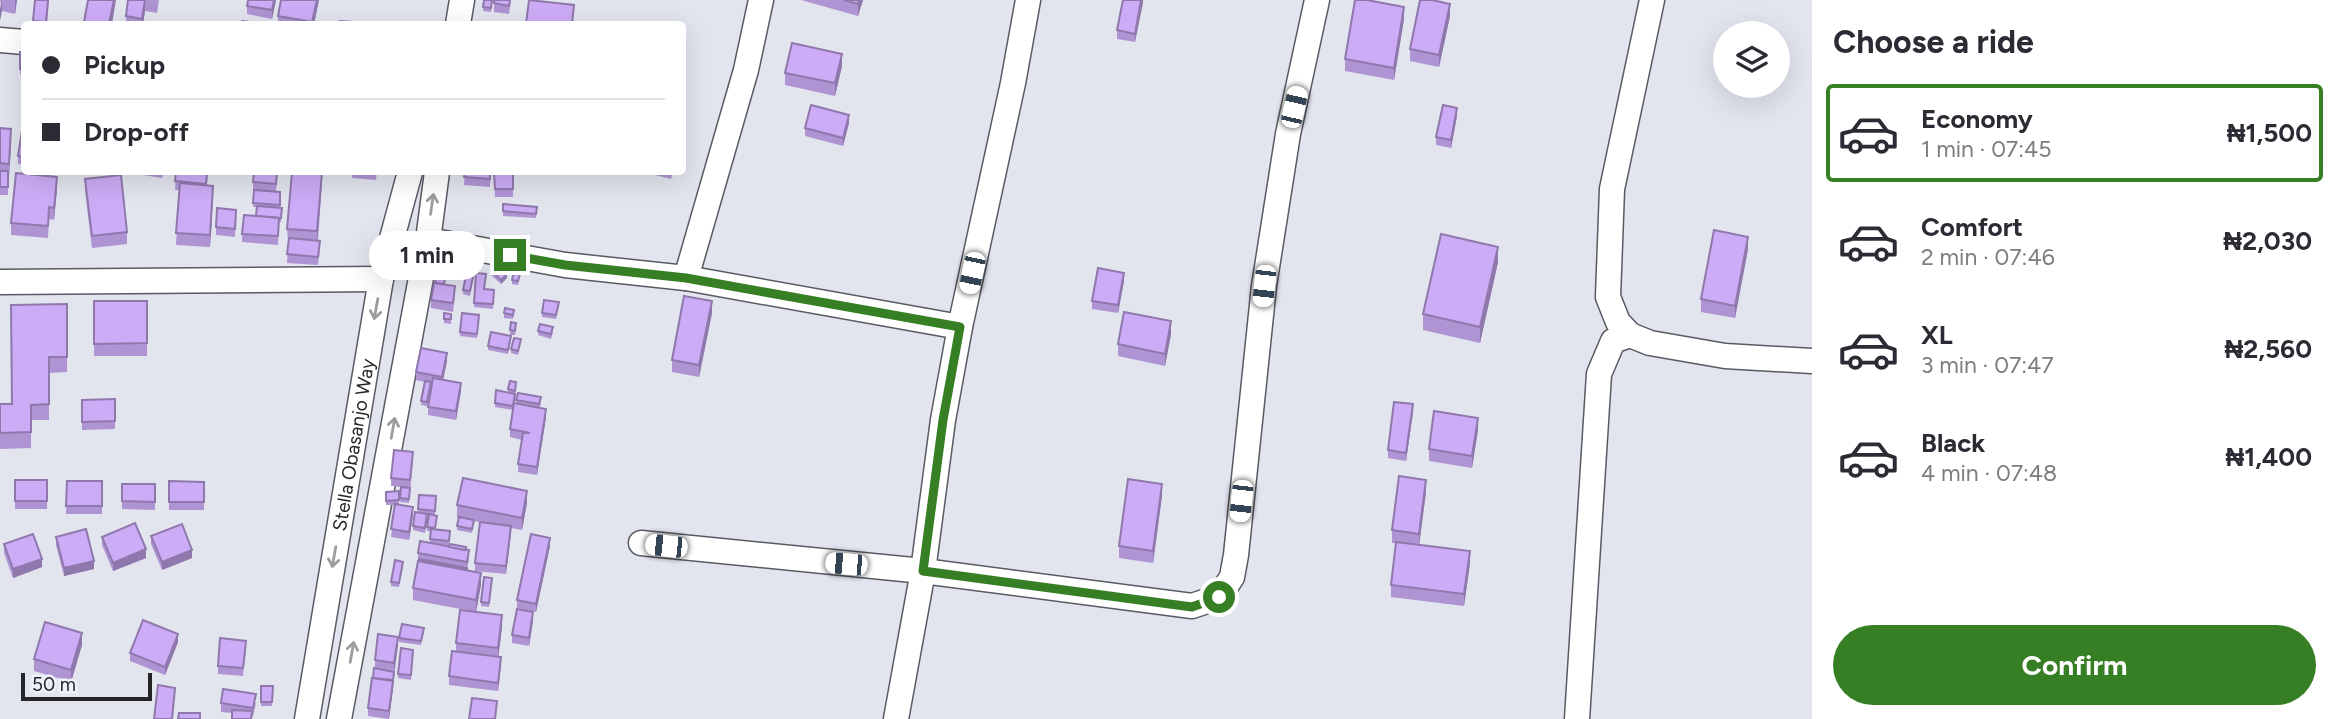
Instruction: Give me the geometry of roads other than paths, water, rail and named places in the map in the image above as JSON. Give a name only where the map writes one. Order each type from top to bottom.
[{"type":"street","points":[[442,21],[445,0]]},
{"type":"street","points":[[458,21],[462,0]]},
{"type":"street","points":[[686,278],[746,71],[761,0]]},
{"type":"street","points":[[896,719],[923,571],[943,420],[960,327],[1013,83],[1028,0]]},
{"type":"street","points":[[640,543],[923,571],[1192,607],[1219,597],[1232,577],[1236,555],[1264,286],[1288,134],[1317,0]]},
{"type":"street","points":[[1652,0],[1612,189],[1608,297],[1618,322],[1630,335],[1650,343],[1725,356],[1812,361]]},
{"type":"street","points":[[0,40],[21,42]]},
{"type":"street","name":"Stella Obasanjo Way","points":[[307,719],[381,279],[409,175]]},
{"type":"street","points":[[339,719],[428,240],[437,175]]},
{"type":"street","points":[[428,240],[565,265],[686,278],[960,327]]},
{"type":"street","points":[[0,282],[381,279]]},
{"type":"street","points":[[1577,719],[1599,374],[1613,341],[1630,335]]}]
